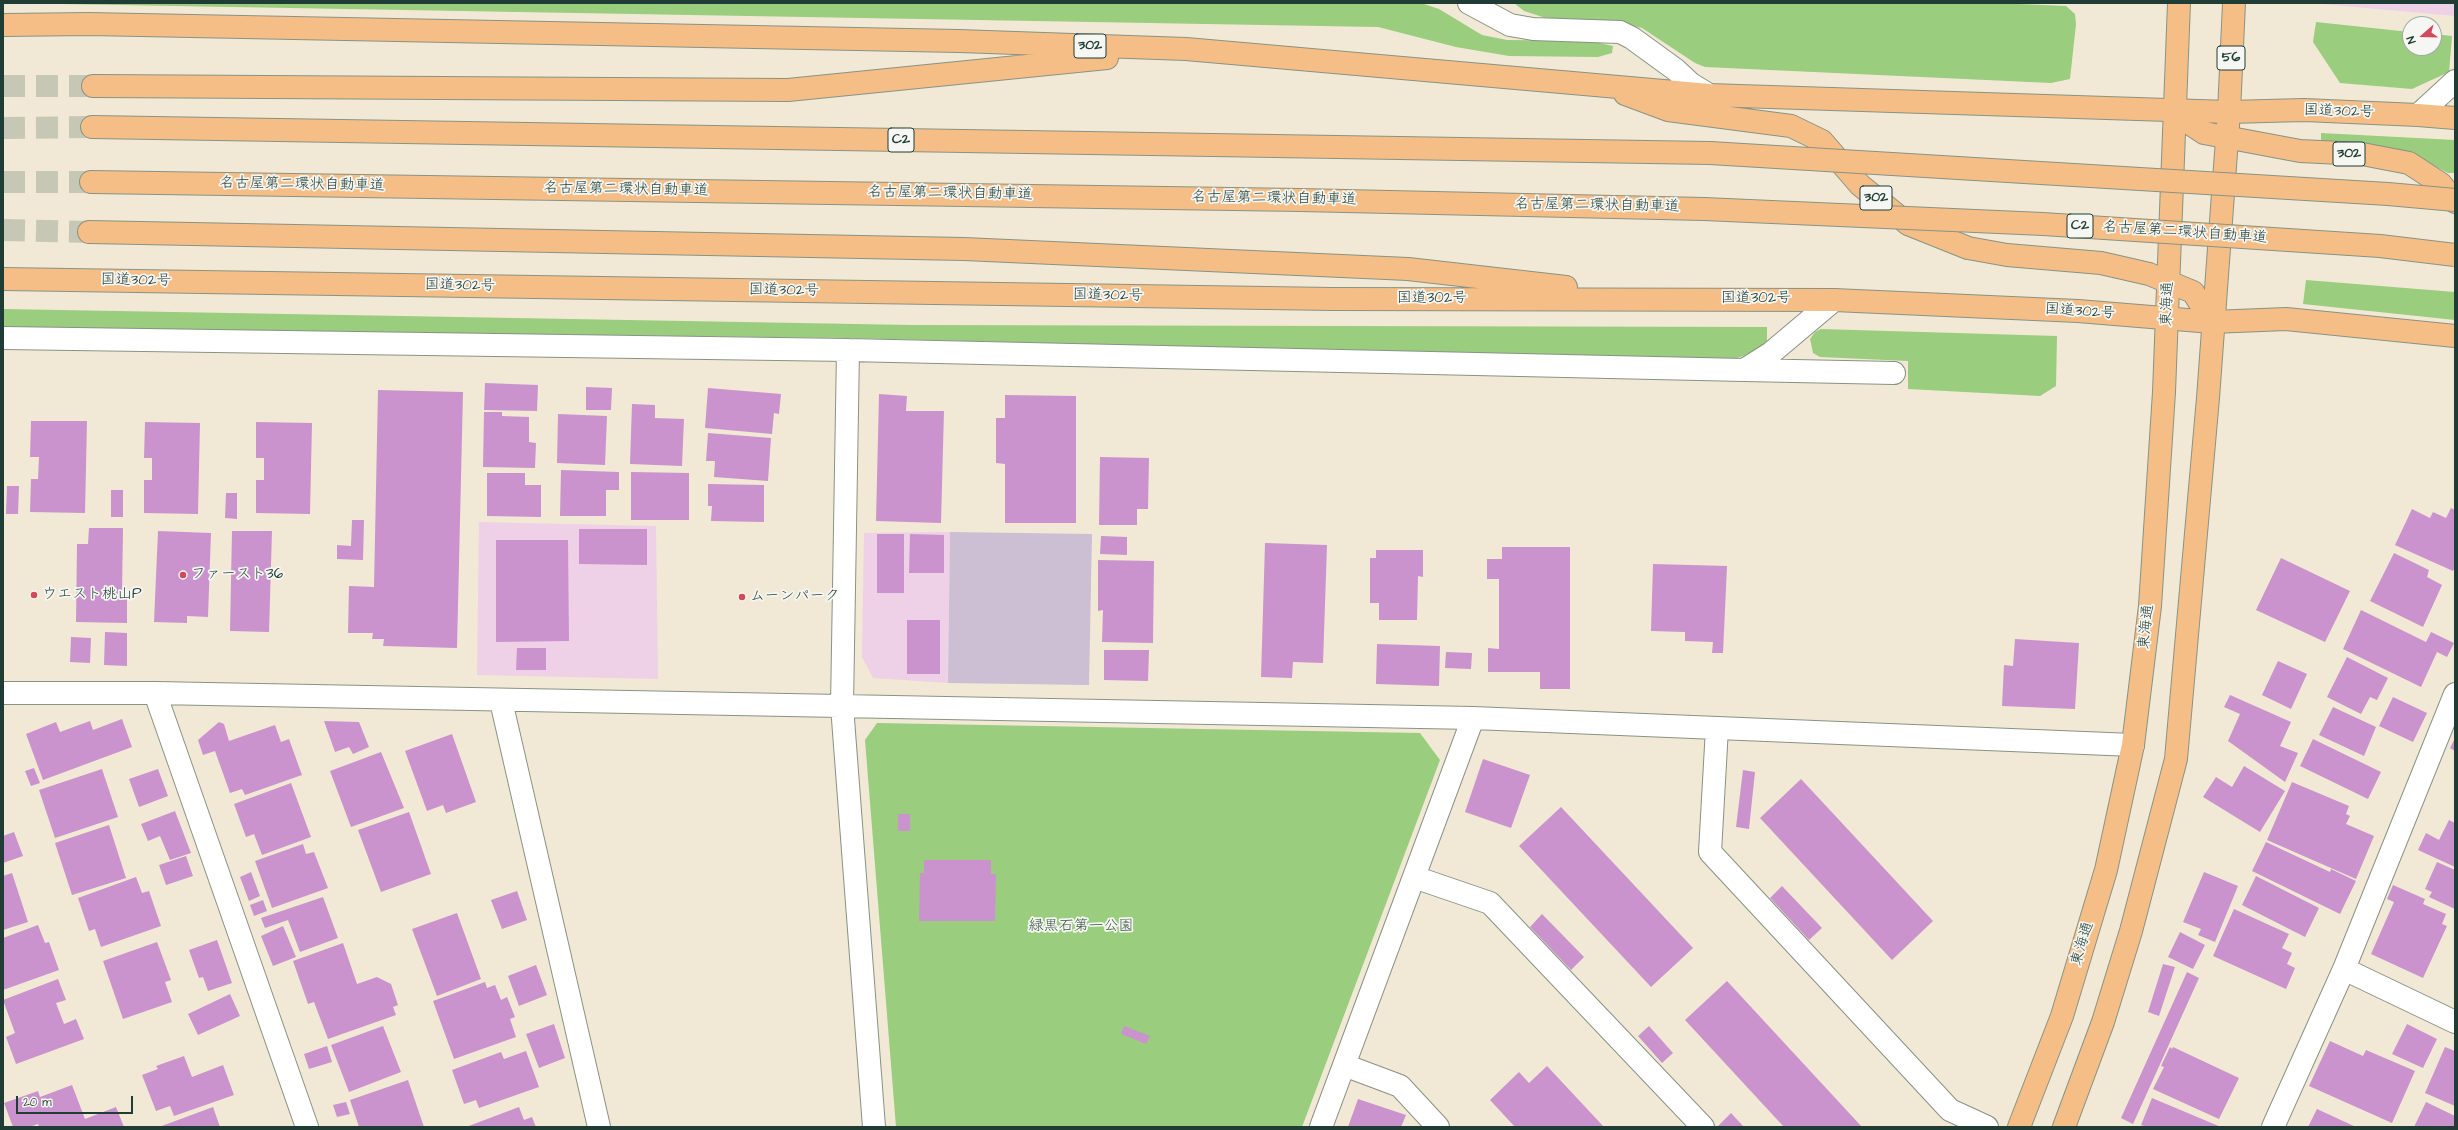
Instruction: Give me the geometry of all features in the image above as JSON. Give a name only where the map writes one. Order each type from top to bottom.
[{"type":"main road","name":"東海通","points":[[2019,1127],[2062,1016],[2106,870],[2133,745],[2150,606],[2168,320],[2179,3]]},
{"type":"main road","name":"56","points":[[2229,112],[2234,3]]},
{"type":"main road","name":"国道302号","points":[[3,25],[185,26],[943,41],[1186,49],[1709,94],[2229,112],[2304,110],[2455,118]]},
{"type":"main road","points":[[93,86],[788,90],[1186,49]]},
{"type":"main road","name":"国道302号","points":[[1599,84],[1668,110],[1791,126],[1822,141],[1860,184],[1908,224],[1968,248],[2007,255],[2114,265],[2169,281],[2193,292],[2212,322]]},
{"type":"main road","name":"302","points":[[2175,110],[2189,123],[2204,133],[2300,151],[2362,154],[2409,163],[2441,184],[2455,201]]},
{"type":"main road","points":[[2064,1127],[2103,1022],[2128,939],[2176,759],[2208,398],[2212,322],[2229,112]]},
{"type":"main road","name":"C2","points":[[92,127],[1710,154],[2388,194],[2455,201]]},
{"type":"main road","name":"名古屋第二環状自動車道","points":[[90,182],[1300,200],[1704,209],[2043,224],[2380,246],[2455,255]]},
{"type":"main road","points":[[89,232],[972,249],[1408,269],[1671,299]]},
{"type":"main road","name":"国道302号","points":[[3,279],[1333,299],[1834,300],[2078,311],[2168,320],[2212,322],[2286,319],[2455,336]]},
{"type":"street","points":[[1469,3],[1510,25],[1533,29],[1620,32],[1632,38],[1676,70],[1691,84],[1709,94]]},
{"type":"street","points":[[2418,115],[2455,81]]},
{"type":"street","points":[[1744,370],[1771,353],[1834,300]]},
{"type":"street","points":[[3,338],[848,350],[1894,374]]},
{"type":"street","points":[[848,350],[842,706],[874,1127]]},
{"type":"street","points":[[3,693],[155,693],[501,701],[1473,718],[2133,745]]},
{"type":"street","points":[[155,693],[307,1127]]},
{"type":"street","points":[[2272,1127],[2344,969],[2455,694]]},
{"type":"street","points":[[501,701],[599,1127]]},
{"type":"street","points":[[1321,1127],[1473,718]]},
{"type":"street","points":[[1717,728],[1710,852],[1950,1110],[1986,1127]]},
{"type":"street","points":[[1414,877],[1490,902],[1703,1127]]},
{"type":"street","points":[[2344,969],[2455,1022]]},
{"type":"street","points":[[1344,1065],[1400,1086],[1438,1127]]},
{"type":"shaded area","points":[[2321,3],[2455,3],[2455,16],[2322,4]]},
{"type":"shaded area","points":[[479,522],[656,526],[658,679],[477,675]]},
{"type":"shaded area","points":[[950,532],[948,683],[873,678],[862,657],[864,533]]},
{"type":"shaded area","points":[[950,532],[1092,534],[1089,685],[948,683]]},
{"type":"green space","points":[[3,3],[1421,3],[1439,9],[1482,35],[1507,40],[1591,41],[1613,46],[1612,53],[1598,57],[1509,56],[1456,47],[1378,27]]},
{"type":"green space","points":[[1514,3],[1997,3],[2066,6],[2075,14],[2076,24],[2070,79],[2051,83],[1705,67],[1695,63],[1642,28],[1610,20],[1552,20],[1524,11]]},
{"type":"green space","points":[[2316,22],[2402,31],[2402,56],[2442,56],[2442,35],[2452,36],[2449,72],[2412,89],[2340,83],[2313,42]]},
{"type":"green space","points":[[2321,133],[2455,140],[2455,173],[2448,173],[2406,151],[2321,143]]},
{"type":"green space","points":[[2306,280],[2455,292],[2455,320],[2303,304]]},
{"type":"green space","points":[[3,309],[912,325],[1767,327],[1767,348],[1731,360],[847,338],[3,328]]},
{"type":"green space","points":[[1821,329],[2057,336],[2056,386],[2040,396],[1908,389],[1908,361],[1820,357],[1813,353],[1810,339],[1815,332]]},
{"type":"green space","name":"緑黒石第一公園","points":[[877,723],[1420,733],[1440,760],[1302,1127],[896,1127],[865,740]]},
{"type":"building","points":[[485,383],[538,385],[537,411],[484,410]]},
{"type":"building","points":[[586,387],[612,388],[611,410],[586,410]]},
{"type":"building","points":[[708,388],[781,394],[779,414],[774,413],[772,434],[705,428]]},
{"type":"building","points":[[378,390],[463,392],[457,648],[383,646],[384,639],[372,639],[373,633],[348,633],[349,586],[374,587]]},
{"type":"building","points":[[879,394],[907,396],[906,411],[944,411],[941,523],[876,521]]},
{"type":"building","points":[[1005,395],[1076,396],[1076,523],[1005,523],[1005,464],[996,463],[996,418],[1005,418]]},
{"type":"building","points":[[632,404],[655,405],[655,418],[684,419],[682,466],[630,464]]},
{"type":"building","points":[[484,412],[502,412],[502,416],[529,417],[529,442],[536,443],[535,468],[483,467]]},
{"type":"building","points":[[558,414],[607,416],[605,465],[557,463]]},
{"type":"building","points":[[31,421],[87,421],[85,513],[30,512],[31,479],[38,479],[39,457],[30,457]]},
{"type":"building","points":[[145,422],[200,423],[198,514],[144,513],[144,480],[152,480],[152,458],[144,458]]},
{"type":"building","points":[[256,422],[312,423],[310,514],[256,513],[256,480],[264,480],[264,458],[256,458]]},
{"type":"building","points":[[708,433],[771,438],[768,481],[714,477],[715,461],[706,461]]},
{"type":"building","points":[[1100,457],[1149,458],[1148,509],[1137,509],[1137,525],[1099,525]]},
{"type":"building","points":[[561,470],[619,472],[619,490],[606,490],[606,516],[560,516]]},
{"type":"building","points":[[631,472],[689,473],[689,520],[631,520]]},
{"type":"building","points":[[487,473],[525,473],[525,485],[541,485],[541,517],[487,516]]},
{"type":"building","points":[[708,484],[764,485],[764,522],[711,521],[712,506],[708,506]]},
{"type":"building","points":[[7,486],[19,486],[18,514],[6,514]]},
{"type":"building","points":[[111,490],[123,490],[123,517],[111,517]]},
{"type":"building","points":[[226,493],[237,493],[237,519],[225,518]]},
{"type":"building","points":[[2451,508],[2455,510],[2455,567],[2453,571],[2395,545],[2412,509],[2430,518],[2433,512],[2446,518]]},
{"type":"building","points":[[352,520],[364,520],[363,560],[337,559],[337,545],[351,546]]},
{"type":"building","points":[[89,528],[123,528],[122,595],[127,595],[127,623],[76,622],[77,544],[88,544]]},
{"type":"building","points":[[579,529],[647,529],[647,565],[579,564]]},
{"type":"building","name":"ファースト36","points":[[158,531],[211,533],[208,617],[187,616],[187,623],[154,622]]},
{"type":"building","points":[[232,531],[272,531],[269,632],[230,631]]},
{"type":"building","points":[[877,534],[904,534],[904,593],[877,593]]},
{"type":"building","points":[[910,534],[944,535],[944,573],[909,573]]},
{"type":"building","points":[[1101,536],[1127,537],[1127,555],[1100,554]]},
{"type":"building","points":[[496,540],[568,540],[569,641],[496,642]]},
{"type":"building","points":[[1265,543],[1327,545],[1323,663],[1293,662],[1292,678],[1261,677]]},
{"type":"building","points":[[1502,547],[1570,547],[1570,689],[1540,689],[1540,672],[1488,672],[1488,648],[1499,649],[1499,579],[1487,579],[1487,559],[1502,559]]},
{"type":"building","points":[[1376,550],[1423,550],[1423,577],[1418,576],[1417,620],[1379,620],[1379,603],[1370,603],[1370,558],[1376,558]]},
{"type":"building","points":[[2394,553],[2429,570],[2427,577],[2442,585],[2423,627],[2370,601]]},
{"type":"building","points":[[2281,558],[2350,591],[2325,642],[2256,610]]},
{"type":"building","points":[[1098,560],[1154,561],[1153,643],[1102,642],[1103,610],[1098,611]]},
{"type":"building","points":[[1653,564],[1727,566],[1723,653],[1712,653],[1713,642],[1685,641],[1685,632],[1651,631]]},
{"type":"building","points":[[2361,610],[2426,642],[2431,632],[2454,643],[2447,657],[2437,652],[2421,687],[2343,649]]},
{"type":"building","points":[[907,620],[940,620],[940,674],[907,674]]},
{"type":"building","points":[[105,632],[127,633],[127,666],[104,665]]},
{"type":"building","points":[[71,637],[91,638],[90,663],[70,662]]},
{"type":"building","points":[[2015,639],[2079,643],[2075,709],[2002,706],[2004,665],[2013,666]]},
{"type":"building","points":[[1377,644],[1440,646],[1439,686],[1376,684]]},
{"type":"building","points":[[517,648],[546,648],[546,670],[516,670]]},
{"type":"building","points":[[1104,650],[1149,650],[1148,681],[1104,680]]},
{"type":"building","points":[[1446,652],[1472,653],[1471,669],[1445,668]]},
{"type":"building","points":[[2347,657],[2388,678],[2377,700],[2370,697],[2361,714],[2327,697]]},
{"type":"building","points":[[2278,661],[2307,674],[2291,709],[2262,695]]},
{"type":"building","points":[[2230,695],[2291,722],[2280,746],[2298,753],[2285,782],[2228,741],[2240,714],[2224,707]]},
{"type":"building","points":[[2393,697],[2427,713],[2413,742],[2379,726]]},
{"type":"building","points":[[2333,707],[2376,727],[2364,756],[2319,735]]},
{"type":"building","points":[[122,719],[132,747],[43,780],[26,734],[56,722],[60,732],[90,721],[93,730]]},
{"type":"building","points":[[324,721],[359,722],[369,747],[353,754],[349,747],[335,752]]},
{"type":"building","points":[[219,722],[224,724],[229,741],[275,725],[281,742],[289,739],[302,775],[245,795],[242,789],[230,793],[215,751],[203,755],[198,740]]},
{"type":"building","points":[[452,734],[476,802],[446,813],[443,805],[427,811],[405,751]]},
{"type":"building","points":[[2455,738],[2455,751],[2450,748]]},
{"type":"building","points":[[2313,739],[2381,772],[2368,799],[2300,766]]},
{"type":"building","points":[[381,752],[404,808],[351,827],[330,771]]},
{"type":"building","points":[[1483,759],[1530,775],[1511,828],[1465,812]]},
{"type":"building","points":[[2244,766],[2285,791],[2260,832],[2203,797],[2216,777],[2232,787]]},
{"type":"building","points":[[34,768],[40,783],[31,786],[25,771]]},
{"type":"building","points":[[102,769],[118,817],[55,838],[39,790]]},
{"type":"building","points":[[158,769],[168,796],[139,807],[129,779]]},
{"type":"building","points":[[1743,770],[1755,772],[1749,829],[1736,827]]},
{"type":"building","points":[[1801,779],[1933,921],[1892,960],[1760,818]]},
{"type":"building","points":[[2292,782],[2349,806],[2346,814],[2350,816],[2346,824],[2374,836],[2356,879],[2267,840]]},
{"type":"building","points":[[291,783],[311,837],[262,855],[254,834],[246,837],[234,804]]},
{"type":"building","points":[[1561,807],[1693,948],[1651,987],[1519,846]]},
{"type":"building","points":[[175,811],[191,853],[170,860],[160,836],[148,841],[141,824]]},
{"type":"building","points":[[409,812],[431,874],[381,892],[358,830]]},
{"type":"building","points":[[898,814],[910,814],[910,831],[898,831]]},
{"type":"building","points":[[2449,820],[2455,823],[2455,867],[2418,850],[2426,833],[2439,840]]},
{"type":"building","points":[[109,825],[126,878],[72,895],[55,843]]},
{"type":"building","points":[[14,832],[23,856],[3,863],[3,836]]},
{"type":"building","points":[[2266,842],[2330,872],[2331,869],[2356,881],[2340,914],[2252,871]]},
{"type":"building","points":[[303,844],[306,854],[314,852],[328,888],[272,908],[255,861]]},
{"type":"building","points":[[186,856],[193,876],[166,885],[159,865]]},
{"type":"building","points":[[924,860],[991,860],[991,874],[996,874],[995,921],[919,921],[920,873],[924,873]]},
{"type":"building","points":[[2437,862],[2455,870],[2455,909],[2429,897],[2432,892],[2425,889]]},
{"type":"building","points":[[251,872],[260,896],[249,901],[240,877]]},
{"type":"building","points":[[2204,872],[2238,886],[2215,942],[2198,935],[2201,929],[2183,922]]},
{"type":"building","points":[[12,873],[28,922],[3,930],[3,876]]},
{"type":"building","points":[[2256,876],[2319,908],[2305,937],[2242,905]]},
{"type":"building","points":[[136,877],[142,893],[149,891],[161,926],[101,947],[95,929],[89,931],[78,898]]},
{"type":"building","points":[[2393,885],[2425,899],[2423,904],[2446,914],[2442,924],[2447,926],[2423,978],[2371,954],[2394,902],[2387,899]]},
{"type":"building","points":[[1782,886],[1822,928],[1809,940],[1770,898]]},
{"type":"building","points":[[517,891],[527,920],[502,929],[491,900]]},
{"type":"building","points":[[323,897],[338,938],[300,952],[288,920],[265,928],[261,918]]},
{"type":"building","points":[[263,900],[267,911],[254,916],[250,905]]},
{"type":"building","points":[[2234,909],[2289,934],[2282,948],[2292,953],[2287,964],[2295,968],[2286,989],[2213,956]]},
{"type":"building","points":[[457,913],[481,979],[437,996],[412,929]]},
{"type":"building","points":[[1542,914],[1584,957],[1571,970],[1530,927]]},
{"type":"building","points":[[38,925],[45,943],[49,942],[59,970],[3,990],[3,938]]},
{"type":"building","points":[[283,926],[296,957],[273,966],[261,936]]},
{"type":"building","points":[[2180,932],[2205,945],[2193,969],[2168,957]]},
{"type":"building","points":[[217,940],[232,983],[208,991],[203,977],[199,978],[189,950]]},
{"type":"building","points":[[157,942],[171,980],[165,982],[172,1002],[123,1019],[103,961]]},
{"type":"building","points":[[343,943],[357,984],[377,977],[391,984],[398,1005],[393,1007],[396,1015],[328,1039],[314,1002],[308,1004],[293,961]]},
{"type":"building","points":[[2163,964],[2175,967],[2159,1016],[2148,1012]]},
{"type":"building","points":[[536,965],[547,995],[519,1006],[508,976]]},
{"type":"building","points":[[2187,972],[2199,978],[2133,1124],[2121,1118]]},
{"type":"building","points":[[58,979],[66,1000],[56,1003],[64,1024],[76,1019],[84,1039],[16,1064],[6,1037],[15,1033],[3,1000]]},
{"type":"building","points":[[1727,981],[1862,1127],[1784,1127],[1685,1020]]},
{"type":"building","points":[[485,982],[487,988],[495,985],[501,1000],[507,997],[515,1017],[510,1019],[516,1037],[454,1059],[433,1001]]},
{"type":"building","points":[[230,994],[240,1016],[198,1035],[188,1014]]},
{"type":"building","points":[[554,1024],[565,1058],[539,1068],[526,1034]]},
{"type":"building","points":[[2407,1024],[2437,1039],[2423,1068],[2392,1054]]},
{"type":"building","points":[[383,1026],[401,1072],[349,1092],[331,1045]]},
{"type":"building","points":[[1124,1026],[1150,1036],[1146,1044],[1121,1034]]},
{"type":"building","points":[[1649,1026],[1673,1053],[1662,1063],[1638,1036]]},
{"type":"building","points":[[2330,1041],[2363,1056],[2366,1050],[2415,1071],[2392,1123],[2309,1086]]},
{"type":"building","points":[[327,1046],[332,1062],[309,1069],[304,1054]]},
{"type":"building","points":[[2170,1047],[2172,1049],[2173,1047],[2239,1078],[2219,1119],[2153,1089],[2164,1067],[2161,1066]]},
{"type":"building","points":[[2445,1047],[2455,1051],[2455,1106],[2425,1093]]},
{"type":"building","points":[[526,1051],[539,1087],[479,1108],[476,1100],[464,1104],[452,1070],[501,1052],[504,1059]]},
{"type":"building","points":[[184,1056],[192,1077],[223,1065],[234,1095],[174,1116],[170,1106],[156,1111],[142,1075],[158,1069],[156,1066]]},
{"type":"building","points":[[1547,1066],[1604,1127],[1515,1127],[1490,1100],[1519,1072],[1529,1083]]},
{"type":"building","points":[[408,1080],[424,1127],[359,1127],[350,1100]]},
{"type":"building","points":[[72,1085],[85,1119],[116,1107],[124,1127],[39,1127],[38,1124],[29,1127],[13,1127],[4,1103],[38,1091],[40,1097]]},
{"type":"building","points":[[2152,1098],[2221,1127],[2147,1127],[2141,1125]]},
{"type":"building","points":[[1358,1099],[1406,1115],[1401,1127],[1348,1127]]},
{"type":"building","points":[[346,1102],[350,1114],[337,1117],[333,1105]]},
{"type":"building","points":[[2426,1102],[2455,1116],[2455,1127],[2414,1127]]},
{"type":"building","points":[[213,1107],[220,1127],[159,1127]]},
{"type":"building","points":[[519,1107],[524,1120],[532,1117],[536,1127],[466,1127]]},
{"type":"building","points":[[2317,1109],[2356,1127],[2308,1127]]},
{"type":"building","points":[[1731,1113],[1744,1127],[1718,1126]]},
{"type":"tunnel","points":[[3,86],[93,86]]},
{"type":"tunnel","points":[[3,128],[92,127]]},
{"type":"tunnel","points":[[3,182],[91,182]]},
{"type":"tunnel","points":[[3,230],[89,232]]},
{"type":"place","name":"ファースト36","points":[[183,575]]},
{"type":"place","name":"ウエスト桃山P","points":[[34,595]]},
{"type":"place","name":"ムーンパーク","points":[[742,597]]}]
